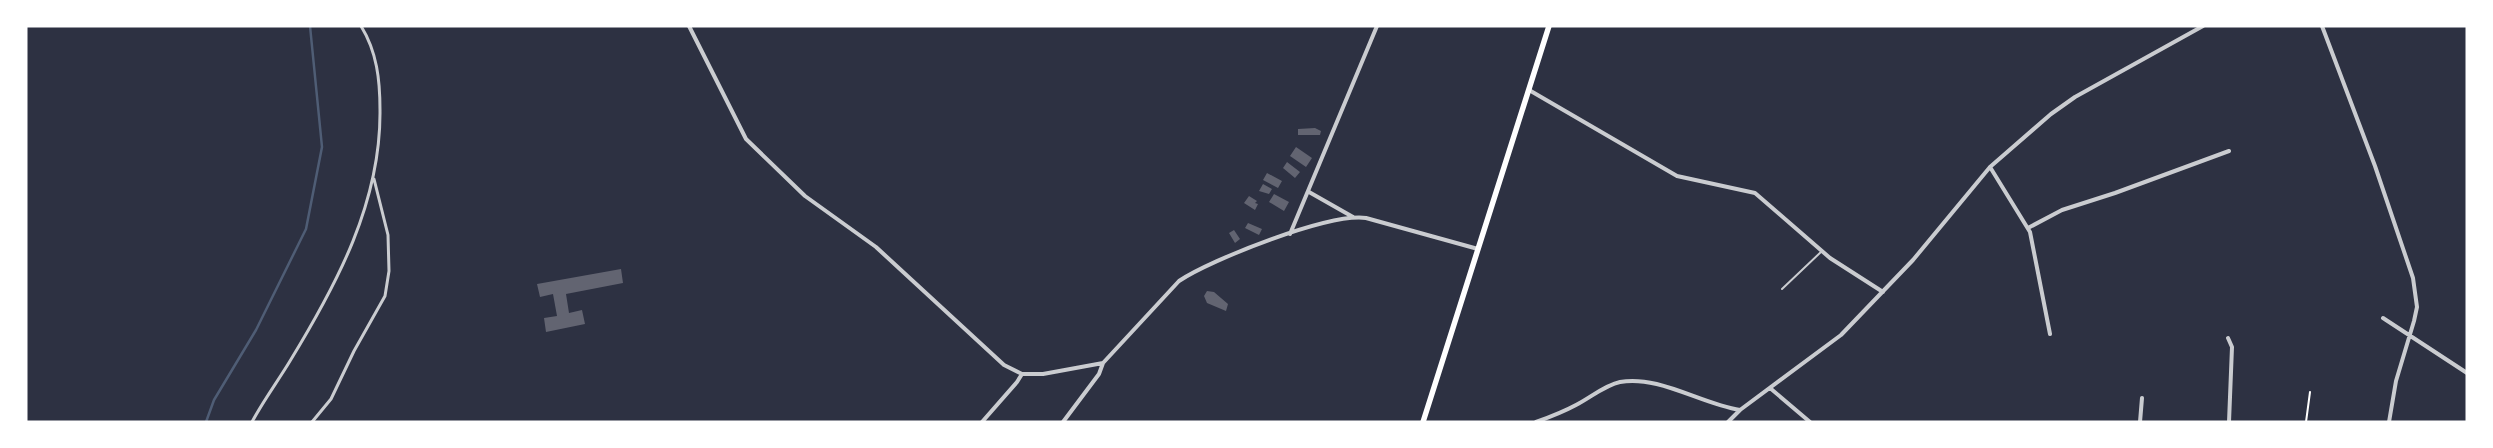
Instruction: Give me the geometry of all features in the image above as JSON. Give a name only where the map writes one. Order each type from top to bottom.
[{"type":"main road","points":[[1423,422],[1549,26]]},
{"type":"street","points":[[252,422],[290,362],[339,274],[361,220],[374,178],[380,140],[378,70],[371,42],[361,26]]},
{"type":"street","points":[[689,26],[746,139],[805,196],[876,247],[1004,365],[1022,374],[1043,374],[1103,363],[1113,355],[1179,281],[1225,258],[1290,234],[1353,217]]},
{"type":"street","points":[[1290,234],[1377,26]]},
{"type":"street","points":[[1728,422],[1740,410],[1841,335],[1913,260],[1990,167],[2062,105],[2203,26]]},
{"type":"street","points":[[2322,26],[2409,261],[2417,307],[2396,381],[2390,422]]},
{"type":"street","points":[[1528,90],[1677,176],[1755,193],[1822,251],[1883,292]]},
{"type":"street","points":[[2028,228],[2062,210],[2115,193],[2229,151]]},
{"type":"street","points":[[1990,167],[2023,223],[2028,228],[2050,334]]},
{"type":"street","points":[[312,422],[330,399],[385,296],[389,271],[388,235],[374,178]]},
{"type":"street","points":[[1309,192],[1353,217],[1384,222],[1478,249]]},
{"type":"street","points":[[2383,318],[2467,373]]},
{"type":"street","points":[[2228,338],[2232,347],[2229,422]]},
{"type":"street","points":[[1063,422],[1099,374],[1103,363]]},
{"type":"street","points":[[982,422],[1022,374]]},
{"type":"street","points":[[1536,422],[1576,405],[1621,382],[1655,384],[1707,403],[1740,410]]},
{"type":"street","points":[[1770,388],[1810,422]]},
{"type":"street","points":[[2140,422],[2142,398]]},
{"type":"lane","points":[[1782,289],[1822,251]]},
{"type":"path","points":[[2306,422],[2310,392]]},
{"type":"building","points":[[1315,128],[1321,131],[1320,135],[1298,135],[1298,129]]},
{"type":"building","points":[[1296,147],[1312,158],[1306,167],[1290,156]]},
{"type":"building","points":[[1287,162],[1300,172],[1295,178],[1283,168]]},
{"type":"building","points":[[1267,173],[1282,181],[1278,188],[1263,180]]},
{"type":"building","points":[[1263,184],[1272,189],[1269,194],[1259,191]]},
{"type":"building","points":[[1274,194],[1289,202],[1284,211],[1269,202]]},
{"type":"building","points":[[1249,196],[1257,201],[1255,203],[1258,204],[1255,210],[1244,203]]},
{"type":"building","points":[[1248,223],[1262,229],[1259,235],[1245,228]]},
{"type":"building","points":[[1234,230],[1240,239],[1235,243],[1229,233]]},
{"type":"building","points":[[621,269],[623,283],[566,294],[569,313],[582,310],[585,324],[546,332],[544,318],[557,316],[553,294],[540,297],[537,284]]},
{"type":"building","points":[[1207,291],[1214,292],[1228,304],[1226,311],[1207,303],[1204,296]]},
{"type":"waterway","points":[[206,422],[214,400],[256,330],[306,229],[322,147],[310,26]]}]
